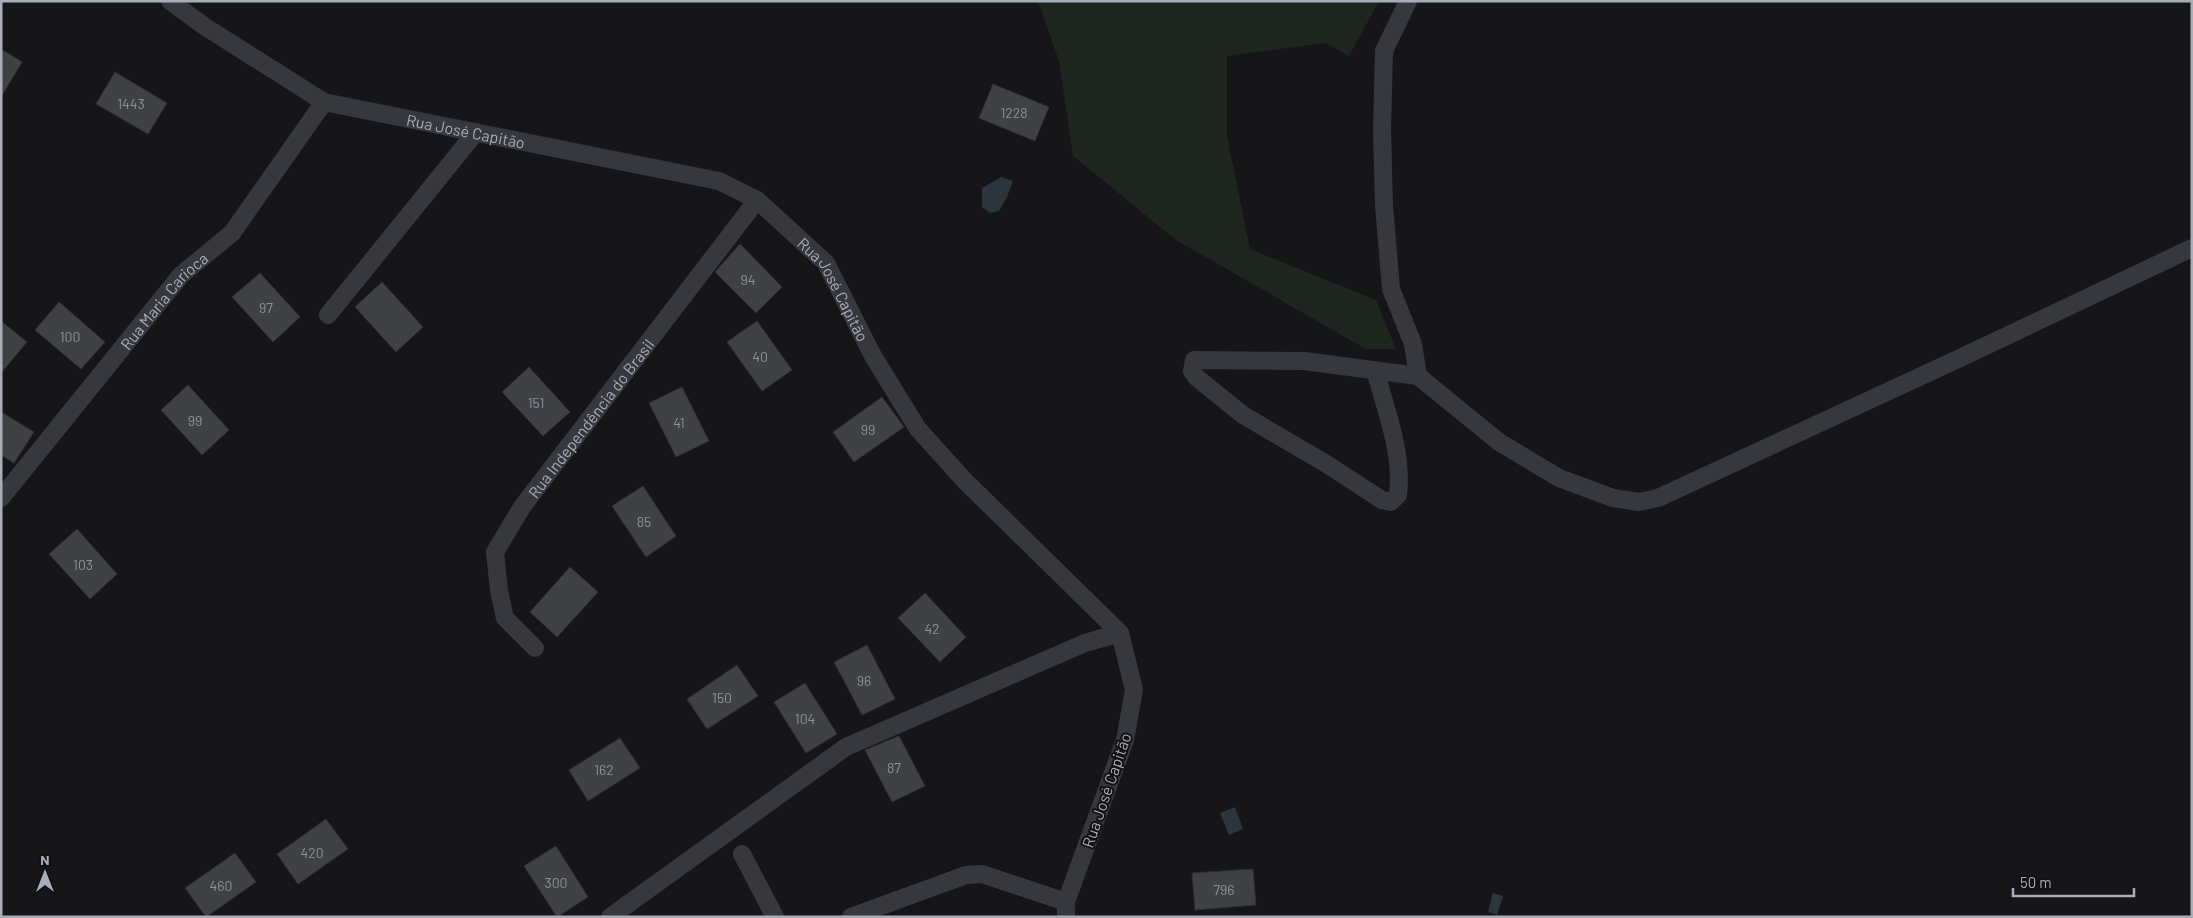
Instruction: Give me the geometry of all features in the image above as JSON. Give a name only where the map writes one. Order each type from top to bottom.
[{"type":"street","name":"Rua José Capitão","points":[[170,1],[204,26],[324,102],[719,181],[756,200],[826,262],[873,356],[918,429],[966,481],[1120,633],[1134,690],[1125,740],[1066,909]]},
{"type":"street","points":[[1408,1],[1384,52],[1382,130],[1384,204],[1391,289],[1413,344],[1418,376]]},
{"type":"street","name":"Rua Maria Carioca","points":[[1,498],[181,275],[232,233],[324,102]]},
{"type":"street","points":[[328,316],[476,132]]},
{"type":"street","name":"Rua Independência do Brasil","points":[[535,648],[506,618],[499,591],[495,552],[522,507],[756,200]]},
{"type":"street","points":[[1375,370],[1395,440],[1400,477],[1398,495],[1391,502],[1382,500],[1243,414],[1196,378],[1192,370],[1194,360],[1304,361],[1375,370],[1418,376],[1499,442],[1559,478],[1613,498],[1639,502],[1658,498],[2002,339],[2192,248]]},
{"type":"street","points":[[610,917],[846,747],[1085,643],[1120,633]]},
{"type":"street","points":[[742,854],[775,917]]},
{"type":"street","points":[[852,917],[966,875],[982,874],[1066,909]]},
{"type":"shaded area","points":[[1038,1],[1379,1],[1349,56],[1326,43],[1227,56],[1227,136],[1250,249],[1376,300],[1396,349],[1366,349],[1176,240],[1073,156],[1059,61]]},
{"type":"shaded area","points":[[1001,177],[1013,181],[999,211],[990,213],[982,207],[982,188]]},
{"type":"shaded area","points":[[1235,807],[1243,829],[1229,835],[1220,813]]},
{"type":"shaded area","points":[[1493,893],[1503,896],[1497,915],[1488,912]]},
{"type":"building","points":[[1,49],[22,62],[1,97]]},
{"type":"building","points":[[115,72],[167,103],[148,134],[96,104]]},
{"type":"building","points":[[993,84],[1049,107],[1035,141],[979,118]]},
{"type":"building","points":[[740,244],[782,287],[756,313],[715,272]]},
{"type":"building","points":[[260,273],[300,317],[273,342],[232,297]]},
{"type":"building","points":[[382,282],[423,327],[396,352],[355,307]]},
{"type":"building","points":[[59,302],[105,342],[81,369],[35,330]]},
{"type":"building","points":[[1,321],[27,342],[1,373]]},
{"type":"building","points":[[757,321],[792,370],[762,391],[727,342]]},
{"type":"building","points":[[529,367],[570,412],[543,436],[502,392]]},
{"type":"building","points":[[188,385],[229,430],[202,455],[161,410]]},
{"type":"building","points":[[682,387],[709,441],[676,457],[649,403]]},
{"type":"building","points":[[882,397],[904,427],[854,462],[833,432]]},
{"type":"building","points":[[1,412],[34,432],[14,463],[1,455]]},
{"type":"building","points":[[643,486],[676,536],[646,557],[612,506]]},
{"type":"building","points":[[77,529],[117,574],[90,599],[49,554]]},
{"type":"building","points":[[570,567],[598,592],[557,637],[530,612]]},
{"type":"building","points":[[925,593],[966,637],[940,662],[898,618]]},
{"type":"building","points":[[867,645],[895,699],[862,715],[834,662]]},
{"type":"building","points":[[737,665],[758,696],[707,729],[687,699]]},
{"type":"building","points":[[805,683],[837,734],[806,753],[774,702]]},
{"type":"building","points":[[899,736],[925,786],[892,802],[865,750]]},
{"type":"building","points":[[620,738],[640,768],[588,801],[569,770]]},
{"type":"building","points":[[326,819],[348,849],[298,884],[277,854]]},
{"type":"building","points":[[556,846],[588,897],[557,917],[524,866]]},
{"type":"building","points":[[235,853],[256,882],[206,917],[185,888]]},
{"type":"building","points":[[1253,869],[1256,905],[1195,910],[1192,873]]}]
